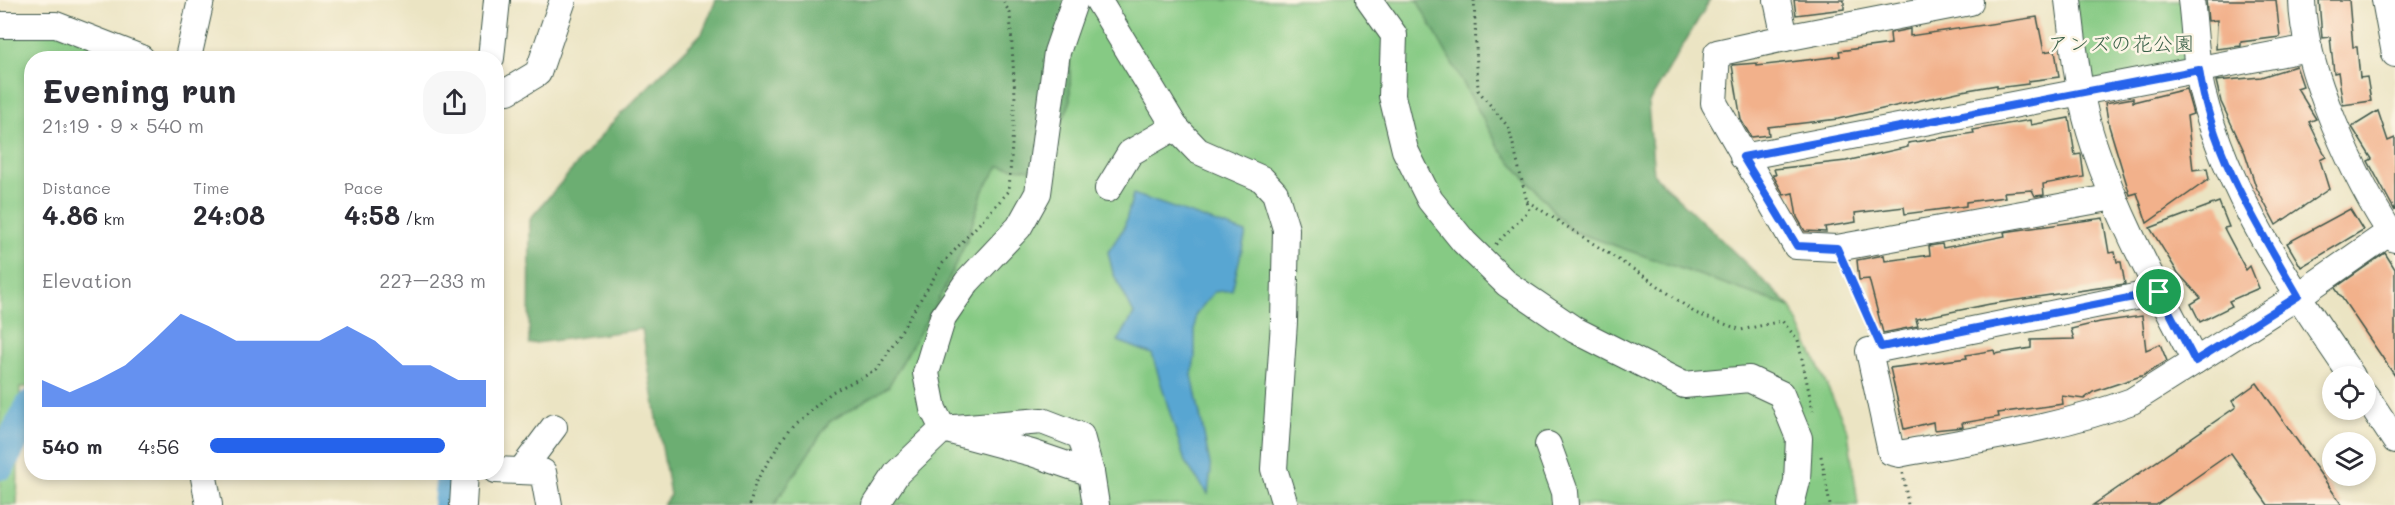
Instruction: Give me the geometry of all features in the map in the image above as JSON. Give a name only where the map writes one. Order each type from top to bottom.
[{"type":"street","points":[[190,51],[201,0]]},
{"type":"street","points":[[492,51],[497,0]]},
{"type":"street","points":[[504,91],[538,73],[563,0]]},
{"type":"street","points":[[943,429],[933,409],[926,373],[943,317],[967,282],[1019,227],[1038,193],[1058,52],[1075,0]]},
{"type":"street","points":[[1098,0],[1175,127],[1198,151],[1262,179],[1275,193],[1286,230],[1284,322],[1274,469],[1285,505]]},
{"type":"street","points":[[1369,0],[1394,35],[1392,96],[1404,150],[1430,200],[1481,260],[1507,284],[1575,330],[1684,385],[1749,379],[1781,394],[1799,438],[1797,481],[1791,505]]},
{"type":"street","points":[[1778,0],[1785,38]]},
{"type":"street","points":[[2068,0],[2080,93],[2093,144],[2114,197],[2195,361]]},
{"type":"street","points":[[2191,0],[2202,90],[2236,189],[2298,296],[2345,366]]},
{"type":"street","points":[[2159,292],[1869,351],[1891,452],[1899,454],[2101,412],[2132,401],[2393,235],[2343,147],[2309,48],[2302,0]]},
{"type":"street","points":[[2385,0],[2395,54]]},
{"type":"street","points":[[1975,1],[1876,10],[1785,38],[1717,53],[1714,103],[1743,157],[1797,246],[1837,248],[2114,197]]},
{"type":"street","points":[[0,25],[56,25],[123,51]]},
{"type":"street","points":[[1743,157],[2309,48]]},
{"type":"street","points":[[1108,189],[1130,153],[1175,127]]},
{"type":"street","points":[[2376,411],[2395,440]]},
{"type":"street","points":[[876,505],[897,473],[943,429],[1042,421],[1081,436],[1091,473],[1096,505]]},
{"type":"street","points":[[508,470],[554,427]]},
{"type":"street","points":[[1548,445],[1565,492],[1566,505]]},
{"type":"street","points":[[508,470],[543,472],[549,505]]},
{"type":"street","points":[[204,480],[209,505]]},
{"type":"street","points":[[463,505],[465,480]]},
{"type":"path","points":[[750,505],[755,483],[789,429],[832,392],[877,370],[943,263],[1009,191],[1015,95],[1010,13],[1002,0]]},
{"type":"path","points":[[1474,0],[1478,90],[1509,128],[1530,210],[1481,260]]},
{"type":"path","points":[[1527,201],[1653,282],[1695,313],[1741,330],[1782,321],[1798,340],[1813,414]]},
{"type":"path","points":[[1837,248],[1881,347]]},
{"type":"path","points":[[1819,448],[1830,505]]},
{"type":"path","points":[[1899,454],[1908,505]]},
{"type":"green space","points":[[716,0],[1070,0],[1070,103],[1040,171],[999,166],[983,190],[967,240],[941,295],[888,387],[829,422],[774,505],[663,505],[670,495],[642,329],[529,344],[530,219],[612,123],[702,33]]},
{"type":"green space","points":[[1070,0],[1417,0],[1500,149],[1570,230],[1791,307],[1848,432],[1858,505],[774,505],[829,422],[888,387],[941,295],[967,240],[983,190],[999,166],[1070,103]]},
{"type":"green space","points":[[1417,0],[1710,0],[1648,104],[1654,175],[1791,307],[1570,230],[1500,149]]},
{"type":"green space","name":"アンズの花公園","points":[[2068,0],[2191,0],[2199,70],[2080,93]]},
{"type":"green space","points":[[0,25],[56,25],[123,51],[24,51],[24,387],[20,387],[17,505],[0,505]]},
{"type":"water","points":[[1133,194],[1246,233],[1232,290],[1214,292],[1195,315],[1195,356],[1192,375],[1211,469],[1208,494],[1185,462],[1152,354],[1118,341],[1134,314],[1113,273],[1108,252],[1124,228]]},
{"type":"building","points":[[1794,0],[1844,0],[1844,9],[1796,15]]},
{"type":"building","points":[[2206,0],[2276,0],[2280,37],[2241,42],[2241,46],[2216,49],[2217,20],[2208,21]]},
{"type":"building","points":[[2319,0],[2349,0],[2353,47],[2357,47],[2360,78],[2367,77],[2371,101],[2343,105],[2338,72],[2334,73],[2330,37],[2322,38]]},
{"type":"building","points":[[2037,17],[2044,52],[2055,50],[2059,77],[2028,81],[2028,84],[1997,88],[1997,85],[1962,91],[1838,119],[1768,127],[1769,135],[1751,137],[1741,120],[1732,65],[1757,63],[1757,66],[1840,56],[1839,51],[1891,44],[1890,33],[1910,29],[1910,36]]},
{"type":"building","points":[[2296,66],[2303,86],[2297,88],[2316,119],[2309,122],[2326,157],[2320,160],[2329,189],[2276,225],[2256,187],[2245,153],[2221,102],[2216,81],[2261,77]]},
{"type":"building","points":[[2186,89],[2193,114],[2187,116],[2193,170],[2207,168],[2209,179],[2147,223],[2137,193],[2130,195],[2109,126],[2105,103],[2133,98],[2133,102]]},
{"type":"building","points":[[2378,111],[2388,141],[2395,138],[2395,211],[2368,161],[2372,159],[2352,127]]},
{"type":"building","points":[[2069,118],[2075,155],[2081,154],[2084,177],[2043,184],[2044,195],[2035,196],[2032,190],[2004,192],[2005,197],[1966,202],[1966,206],[1905,214],[1904,207],[1855,213],[1856,222],[1825,227],[1826,232],[1805,231],[1797,217],[1793,193],[1784,195],[1773,175],[1776,175],[1774,169],[1846,161],[1908,147],[1908,143],[1974,133],[1973,130],[2030,120],[2031,125]]},
{"type":"building","points":[[2219,202],[2229,227],[2224,228],[2246,270],[2250,266],[2259,288],[2229,301],[2232,306],[2200,322],[2191,304],[2201,298],[2178,273],[2150,228]]},
{"type":"building","points":[[2350,209],[2363,230],[2301,267],[2287,243]]},
{"type":"building","points":[[2103,218],[2109,253],[2115,252],[2117,262],[2121,262],[2125,284],[1990,304],[1916,319],[1918,326],[1883,333],[1869,279],[1859,280],[1857,260],[1884,255],[1885,261],[1930,255],[1929,246],[1942,244],[1943,248],[2005,236],[2004,232]]},
{"type":"building","points":[[2385,253],[2395,269],[2395,376],[2335,288]]},
{"type":"building","points":[[2142,316],[2146,350],[2160,344],[2167,361],[2144,375],[2093,392],[2084,399],[2062,396],[2063,404],[1998,413],[1999,417],[1962,423],[1963,427],[1934,430],[1933,422],[1904,429],[1890,368],[1967,358],[1966,355],[1994,350],[1995,354],[2031,348],[2031,340],[2074,339],[2071,329]]},
{"type":"building","points":[[2257,383],[2322,476],[2322,486],[2329,486],[2342,505],[2268,505],[2231,453],[2156,505],[2093,505],[2236,407],[2232,401]]},
{"type":"waterway","points":[[0,464],[24,420]]},
{"type":"waterway","points":[[449,505],[451,480]]},
{"type":"route","points":[[2199,70],[2202,90],[2236,189],[2298,296],[2195,361],[2159,292],[1881,347],[1837,248],[1797,246],[1743,157],[2199,70]]}]
